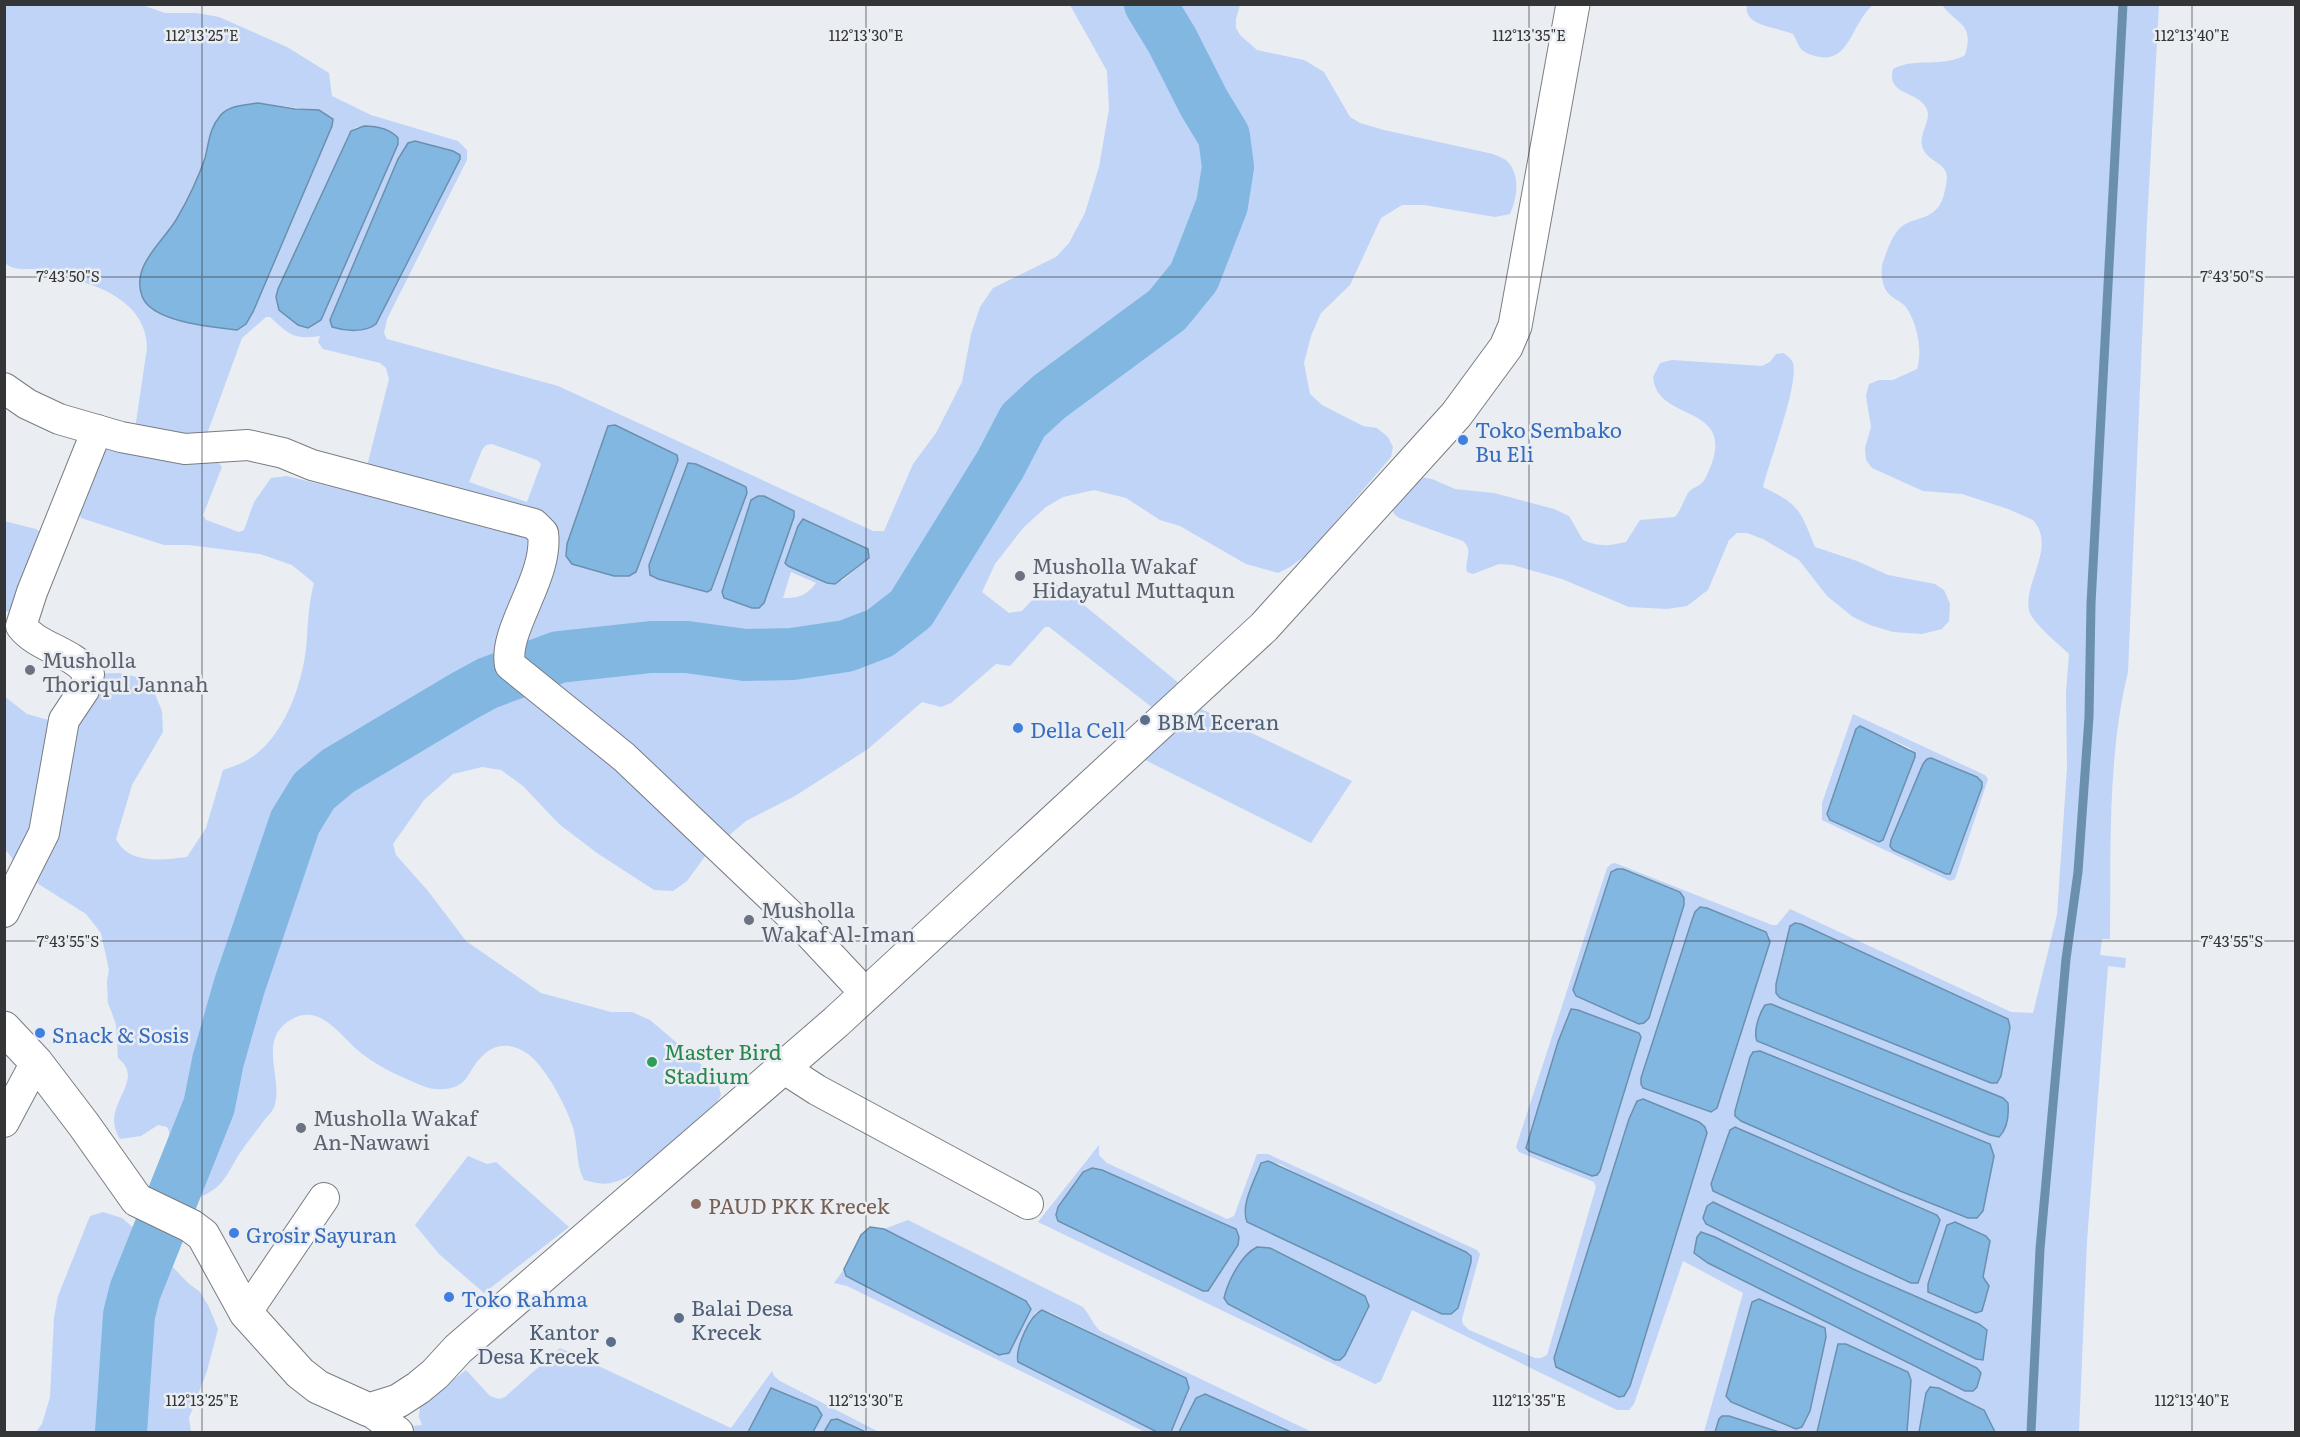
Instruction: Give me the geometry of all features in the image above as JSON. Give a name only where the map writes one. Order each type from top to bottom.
[{"type":"street","points":[[369,1410],[398,1401],[435,1374],[458,1349],[867,994],[1264,627],[1449,424],[1506,347],[1515,326],[1573,4]]},
{"type":"street","points":[[4,388],[27,404],[59,419],[97,430],[192,449],[248,445],[283,453],[312,465],[534,524],[543,533],[544,552],[509,647],[510,664],[624,758],[807,931],[867,994]]},
{"type":"street","points":[[4,912],[44,833],[64,720],[84,690],[89,674],[82,665],[42,643],[21,626],[32,592],[97,430]]},
{"type":"street","points":[[4,1028],[36,1062],[137,1200],[191,1226],[203,1235],[246,1313],[300,1373],[318,1388],[369,1410],[398,1432]]},
{"type":"street","points":[[4,1122],[36,1062]]},
{"type":"street","points":[[783,1068],[817,1090],[1028,1204]]},
{"type":"street","points":[[246,1313],[324,1198]]},
{"type":"shaded area","points":[[1747,4],[1873,5],[1838,53],[1830,57],[1820,57],[1802,50],[1793,34],[1763,25],[1750,18]]},
{"type":"shaded area","points":[[5,5],[142,5],[165,13],[196,13],[219,17],[287,47],[329,73],[332,96],[371,115],[458,141],[467,150],[467,160],[387,319],[384,333],[387,339],[558,386],[873,531],[884,531],[913,464],[936,433],[962,382],[971,334],[980,307],[993,288],[1056,257],[1069,243],[1085,213],[1099,167],[1109,109],[1107,71],[1070,5],[1240,5],[1236,28],[1240,35],[1257,50],[1304,60],[1324,72],[1350,117],[1360,123],[1384,130],[1493,154],[1506,160],[1516,180],[1510,214],[1495,217],[1424,205],[1402,205],[1381,218],[1350,285],[1321,313],[1311,336],[1304,363],[1310,394],[1322,405],[1363,426],[1377,428],[1388,437],[1393,447],[1391,457],[1309,553],[1278,573],[1246,564],[1180,526],[1160,520],[1126,498],[1094,490],[1063,497],[1046,507],[1023,528],[995,564],[982,592],[1009,613],[1022,611],[1046,585],[1052,583],[1062,587],[1180,684],[1158,712],[1049,627],[1045,627],[1010,666],[996,664],[951,703],[941,707],[922,702],[868,749],[795,796],[746,821],[706,855],[687,881],[673,891],[654,890],[597,853],[559,824],[523,786],[501,770],[482,767],[453,774],[424,800],[393,844],[396,855],[428,891],[466,941],[541,993],[611,1012],[632,1012],[650,1020],[697,1060],[718,1083],[721,1095],[716,1104],[680,1137],[637,1171],[624,1179],[607,1184],[584,1180],[578,1162],[574,1131],[562,1100],[542,1068],[520,1049],[498,1046],[491,1049],[479,1059],[460,1084],[446,1089],[430,1088],[379,1065],[356,1049],[330,1024],[309,1015],[298,1016],[278,1031],[273,1051],[276,1083],[274,1108],[244,1147],[224,1180],[207,1194],[187,1198],[167,1194],[166,1176],[170,1141],[167,1127],[158,1125],[141,1136],[120,1139],[115,1127],[115,1115],[128,1076],[126,1067],[118,1058],[116,1024],[108,1003],[109,970],[101,933],[86,914],[40,885],[15,862],[5,849],[4,696],[27,714],[52,721],[89,674],[119,673],[137,677],[155,694],[162,711],[163,732],[132,785],[116,839],[129,853],[138,857],[168,859],[187,857],[206,828],[223,770],[246,761],[262,749],[273,737],[291,706],[302,671],[314,583],[292,565],[260,554],[189,545],[164,545],[81,518],[79,512],[99,446],[219,463],[222,467],[203,515],[206,520],[239,532],[244,530],[254,502],[271,478],[287,476],[360,494],[389,379],[386,368],[380,363],[323,349],[318,342],[320,336],[297,336],[282,328],[270,317],[266,317],[242,338],[207,434],[196,441],[135,429],[147,348],[146,336],[137,315],[121,300],[100,288],[44,271],[14,268],[5,263]],"holes":[[[258,103],[307,109],[332,119],[332,126],[253,312],[219,328],[174,319],[157,313],[145,263],[175,221],[205,158]],[[357,127],[398,138],[398,144],[321,320],[278,289],[351,131]],[[408,143],[332,327],[330,320],[398,159]],[[608,426],[677,455],[678,460],[636,572],[566,556],[567,544]],[[492,444],[537,460],[541,464],[527,502],[469,482],[486,445]],[[688,464],[696,464],[746,487],[711,590],[706,592],[658,579],[650,574],[649,565]],[[804,519],[868,549],[869,558],[842,581]],[[791,572],[816,583],[809,591],[798,597],[783,598]]]},
{"type":"shaded area","points":[[1942,5],[2159,5],[2147,223],[2128,672],[2116,738],[2113,771],[2110,939],[2102,939],[2100,955],[2126,958],[2125,968],[2108,966],[2087,1241],[2079,1432],[1995,1432],[1984,1409],[1939,1388],[1926,1393],[1919,1432],[1907,1432],[1911,1380],[1838,1344],[1817,1432],[1779,1432],[1729,1416],[1719,1419],[1715,1432],[1704,1432],[1743,1293],[1683,1261],[1634,1404],[1629,1410],[1617,1410],[1412,1310],[1381,1381],[1375,1384],[1038,1222],[1099,1145],[1099,1155],[1107,1163],[1227,1219],[1234,1216],[1257,1154],[1268,1154],[1477,1250],[1480,1254],[1462,1319],[1463,1324],[1469,1330],[1535,1358],[1541,1358],[1547,1355],[1596,1187],[1594,1182],[1519,1152],[1516,1147],[1607,868],[1611,864],[1615,863],[1772,925],[1777,925],[1790,909],[2011,1012],[2033,1013],[2057,915],[2067,768],[2066,693],[2069,654],[2040,627],[2029,610],[2030,588],[2041,553],[2042,542],[2039,531],[2033,520],[2008,509],[1962,494],[1923,491],[1872,468],[1866,460],[1865,448],[1871,427],[1866,396],[1869,384],[1879,380],[1893,380],[1917,369],[1919,362],[1918,337],[1913,321],[1906,307],[1886,290],[1882,278],[1883,262],[1891,240],[1899,229],[1911,221],[1925,217],[1937,208],[1942,201],[1947,179],[1944,168],[1923,150],[1922,135],[1928,115],[1925,106],[1915,97],[1897,88],[1892,77],[1893,69],[1902,65],[1948,61],[1965,55],[1968,36],[1966,30]],"holes":[[[1623,869],[1680,892],[1573,990],[1610,873]],[[1780,998],[1997,1082],[1991,1083]],[[1568,1014],[1641,1036],[1597,1175],[1592,1176],[1526,1148]],[[1750,1057],[1900,1191],[1735,1116]],[[1637,1101],[1706,1133],[1630,1386],[1624,1396],[1554,1358],[1629,1119]],[[1735,1127],[1816,1164],[1713,1191]],[[1261,1163],[1280,1164],[1300,1175],[1244,1215]],[[1713,1202],[1853,1269],[1979,1324],[1983,1359],[1976,1359],[1706,1224],[1703,1219],[1707,1205]],[[1249,1252],[1368,1300],[1369,1306],[1345,1355],[1227,1288]],[[1696,1256],[1973,1391],[1965,1391]],[[1752,1302],[1796,1429],[1731,1402],[1726,1396]]]},
{"type":"shaded area","points":[[258,103],[319,110],[333,119],[253,312],[246,324],[237,330],[184,322],[157,312],[142,296],[140,285],[144,265],[176,220],[196,182],[216,121],[224,112],[233,108]]},
{"type":"shaded area","points":[[364,126],[378,127],[391,132],[398,138],[398,144],[321,320],[308,328],[298,325],[279,310],[276,297],[278,289],[351,131]]},
{"type":"shaded area","points":[[415,141],[453,151],[460,155],[460,159],[376,324],[366,329],[355,330],[332,327],[330,320],[398,159],[408,143]]},
{"type":"shaded area","points":[[1783,353],[1793,363],[1792,388],[1763,487],[1792,504],[1802,517],[1815,547],[1857,561],[1888,575],[1935,584],[1944,590],[1950,604],[1949,621],[1942,629],[1922,634],[1893,632],[1853,617],[1827,596],[1799,560],[1763,539],[1747,533],[1737,533],[1729,540],[1708,590],[1687,606],[1667,609],[1629,607],[1562,579],[1513,565],[1499,564],[1473,574],[1467,572],[1468,548],[1463,541],[1399,518],[1394,514],[1392,506],[1421,477],[1455,489],[1494,493],[1554,509],[1569,516],[1583,540],[1594,544],[1626,542],[1640,520],[1675,517],[1688,493],[1704,481],[1714,454],[1714,437],[1707,425],[1668,403],[1658,392],[1653,377],[1660,363],[1672,360],[1762,366],[1770,362],[1776,354]]},
{"type":"shaded area","points":[[615,425],[677,455],[678,460],[636,572],[629,576],[614,576],[572,564],[566,556],[567,544],[608,426]]},
{"type":"shaded area","points":[[688,463],[696,464],[746,487],[747,493],[711,590],[707,592],[650,575],[649,565]]},
{"type":"shaded area","points":[[764,496],[794,511],[794,517],[764,603],[759,608],[752,608],[724,598],[722,592],[751,500]]},
{"type":"shaded area","points":[[803,519],[868,549],[869,558],[835,584],[827,583],[788,566],[785,563],[798,526]]},
{"type":"shaded area","points":[[4,521],[36,529],[44,535],[13,613],[5,611]]},
{"type":"shaded area","points":[[1195,706],[1352,781],[1311,843],[1143,759]]},
{"type":"shaded area","points":[[1853,714],[1985,775],[1988,779],[1955,879],[1950,881],[1822,820],[1822,803]],"holes":[[[1860,726],[1910,748],[1915,753],[1883,840],[1879,842],[1827,814],[1856,729]],[[1923,764],[1982,787],[1949,874],[1893,850],[1890,846]]]},
{"type":"shaded area","points":[[1860,726],[1915,753],[1883,840],[1879,842],[1830,820],[1827,814],[1856,729]]},
{"type":"shaded area","points":[[1931,758],[1977,777],[1982,782],[1950,874],[1893,850],[1890,846],[1923,764]]},
{"type":"shaded area","points":[[1623,869],[1680,892],[1684,898],[1684,905],[1649,1018],[1639,1024],[1576,996],[1573,990],[1611,872]]},
{"type":"shaded area","points":[[1700,907],[1766,932],[1770,942],[1717,1108],[1711,1112],[1643,1088],[1641,1084],[1692,920]]},
{"type":"shaded area","points":[[1795,923],[2008,1019],[2010,1027],[2001,1076],[1997,1083],[1991,1083],[1780,998],[1776,993],[1776,984],[1790,926]]},
{"type":"shaded area","points":[[1771,1004],[2003,1098],[2008,1103],[2004,1130],[1999,1137],[1990,1135],[1757,1041],[1756,1028],[1759,1018],[1765,1005]]},
{"type":"shaded area","points":[[1571,1009],[1639,1033],[1641,1037],[1600,1171],[1597,1175],[1592,1176],[1526,1148],[1558,1042]]},
{"type":"shaded area","points":[[1760,1051],[1990,1144],[1994,1156],[1983,1211],[1977,1218],[1968,1218],[1900,1191],[1741,1121],[1735,1116],[1735,1111],[1750,1057],[1753,1052]]},
{"type":"shaded area","points":[[1643,1099],[1699,1122],[1705,1127],[1707,1133],[1630,1386],[1624,1396],[1619,1397],[1556,1367],[1554,1358],[1629,1119],[1637,1101]]},
{"type":"shaded area","points":[[1735,1127],[1937,1215],[1940,1220],[1918,1283],[1911,1283],[1713,1191],[1711,1184],[1730,1130]]},
{"type":"shaded area","points":[[468,1156],[487,1164],[496,1162],[569,1227],[484,1293],[439,1254],[415,1225]]},
{"type":"shaded area","points":[[1268,1161],[1466,1252],[1471,1256],[1471,1262],[1458,1308],[1451,1314],[1442,1314],[1247,1222],[1245,1208],[1249,1192],[1261,1163]]},
{"type":"shaded area","points":[[1092,1168],[1102,1170],[1236,1229],[1239,1237],[1238,1245],[1208,1291],[1203,1291],[1058,1221],[1056,1215],[1058,1207],[1083,1172]]},
{"type":"shaded area","points":[[1713,1202],[1853,1269],[1979,1324],[1987,1330],[1983,1360],[1976,1359],[1706,1224],[1703,1218],[1707,1206]]},
{"type":"shaded area","points":[[103,1212],[122,1218],[200,1292],[218,1329],[207,1371],[189,1418],[191,1432],[36,1432],[42,1424],[50,1397],[54,1318],[58,1296],[90,1216]]},
{"type":"shaded area","points":[[908,1220],[1083,1307],[1100,1331],[1312,1432],[1291,1432],[1205,1394],[1196,1399],[1179,1432],[1169,1432],[1189,1388],[1186,1378],[1050,1312],[1042,1310],[1036,1312],[1018,1349],[1018,1362],[1157,1432],[1145,1432],[847,1286],[834,1283],[844,1269],[846,1276],[1004,1356],[1029,1304],[884,1229]]},
{"type":"shaded area","points":[[1955,1222],[1986,1236],[1990,1241],[1983,1277],[1989,1286],[1982,1311],[1976,1313],[1928,1292],[1928,1284],[1947,1225]]},
{"type":"shaded area","points":[[870,1227],[884,1229],[1026,1301],[1031,1309],[1009,1353],[999,1355],[846,1276],[844,1269],[861,1235]]},
{"type":"shaded area","points":[[1701,1232],[1977,1368],[1981,1373],[1977,1387],[1973,1391],[1965,1391],[1708,1263],[1694,1253],[1697,1237]]},
{"type":"shaded area","points":[[1257,1247],[1270,1248],[1365,1296],[1369,1306],[1345,1355],[1340,1360],[1335,1360],[1228,1304],[1224,1298],[1232,1277],[1246,1256]]},
{"type":"shaded area","points":[[1759,1299],[1825,1328],[1826,1337],[1810,1411],[1802,1427],[1796,1429],[1731,1402],[1726,1396],[1752,1302]]},
{"type":"shaded area","points":[[1042,1310],[1186,1378],[1189,1388],[1171,1432],[1157,1432],[1018,1362],[1024,1333],[1032,1319]]},
{"type":"shaded area","points":[[1838,1344],[1846,1344],[1908,1372],[1911,1380],[1907,1432],[1817,1432]]},
{"type":"shaded area","points":[[560,1348],[731,1428],[772,1371],[780,1381],[879,1432],[831,1420],[824,1432],[813,1432],[822,1415],[817,1407],[772,1388],[748,1432],[398,1432],[389,1428],[422,1425],[419,1417],[420,1405],[466,1370],[490,1396],[499,1399],[505,1397]]},
{"type":"shaded area","points":[[1930,1387],[1939,1388],[1984,1410],[1995,1432],[1919,1432],[1926,1393]]},
{"type":"shaded area","points":[[771,1388],[817,1407],[822,1415],[813,1432],[748,1432]]},
{"type":"shaded area","points":[[1205,1394],[1291,1432],[1179,1432],[1196,1398]]},
{"type":"shaded area","points":[[1722,1416],[1729,1416],[1779,1432],[1715,1432]]},
{"type":"shaded area","points":[[837,1419],[866,1432],[824,1432],[831,1420]]},
{"type":"waterway","points":[[121,1432],[129,1315],[135,1291],[209,1106],[218,1061],[239,987],[295,822],[314,791],[338,771],[464,696],[488,683],[559,657],[651,647],[687,647],[745,655],[792,654],[846,646],[880,633],[911,609],[1000,465],[1023,421],[1049,397],[1167,310],[1194,277],[1222,205],[1228,167],[1224,136],[1150,4]]},
{"type":"waterway","points":[[2031,1432],[2040,1249],[2066,959],[2078,872],[2089,717],[2091,604],[2123,4]]},
{"type":"place","name":"Toko Sembako Bu Eli","points":[[1463,440]]},
{"type":"place","name":"Musholla Wakaf Hidayatul Muttaqun","points":[[1020,576]]},
{"type":"place","name":"Musholla Thoriqul Jannah","points":[[30,670]]},
{"type":"place","name":"BBM Eceran","points":[[1145,720]]},
{"type":"place","name":"Della Cell","points":[[1018,728]]},
{"type":"place","name":"Musholla Wakaf Al-Iman","points":[[749,920]]},
{"type":"place","name":"Snack & Sosis","points":[[40,1033]]},
{"type":"place","name":"Master Bird Stadium","points":[[652,1062]]},
{"type":"place","name":"Musholla Wakaf An-Nawawi","points":[[301,1128]]},
{"type":"place","name":"PAUD PKK Krecek","points":[[696,1204]]},
{"type":"place","name":"Grosir Sayuran","points":[[234,1233]]},
{"type":"place","name":"Toko Rahma","points":[[449,1297]]},
{"type":"place","name":"Balai Desa Krecek","points":[[679,1318]]},
{"type":"place","name":"Kantor Desa Krecek","points":[[611,1342]]}]
